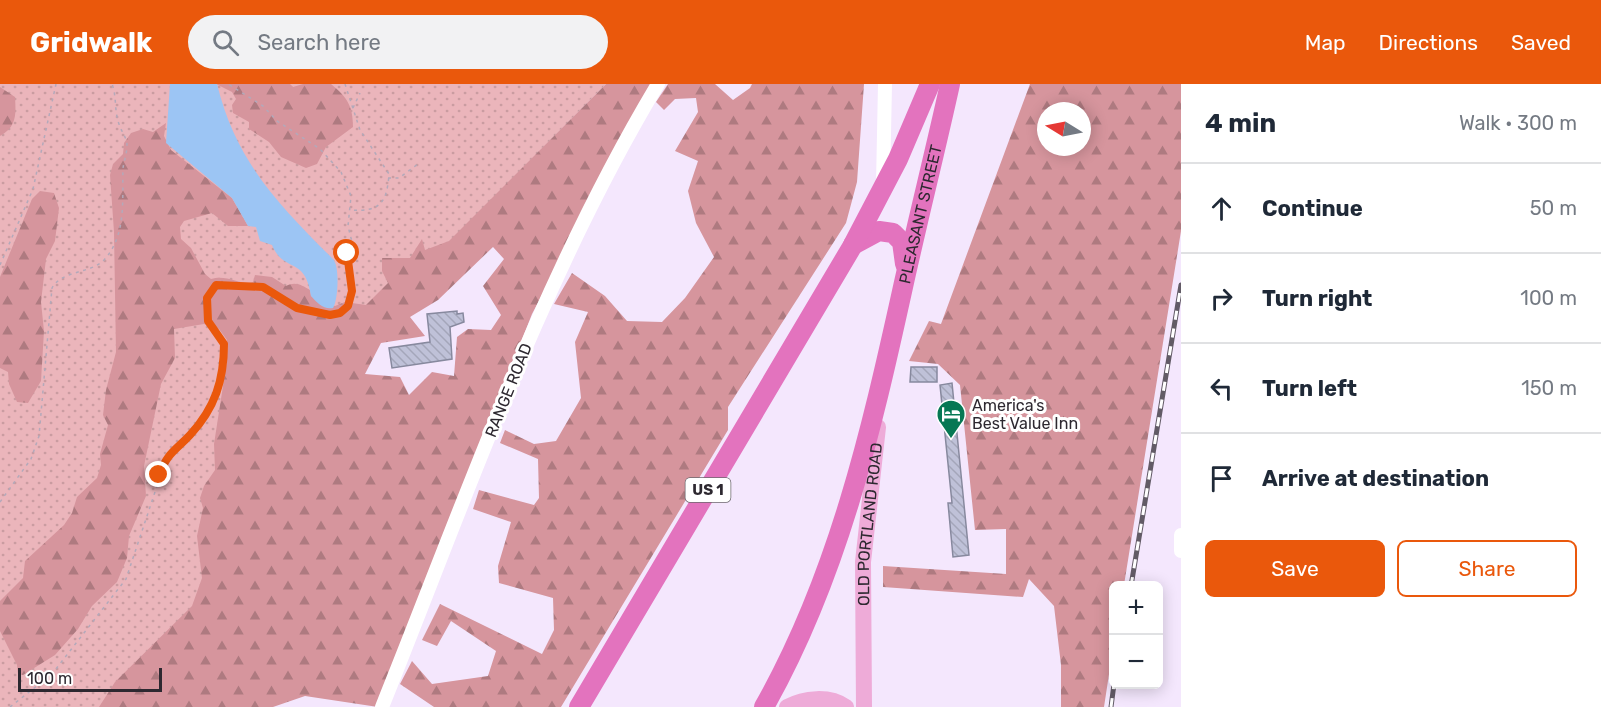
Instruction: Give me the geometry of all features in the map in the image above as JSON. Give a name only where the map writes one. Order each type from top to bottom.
[{"type":"highway","name":"US 1","points":[[579,707],[853,245],[883,189],[930,84]]},
{"type":"highway","name":"PLEASANT STREET","points":[[764,707],[809,616],[839,538],[862,464],[950,84]]},
{"type":"highway","points":[[853,245],[879,231],[893,233],[903,248],[905,279]]},
{"type":"main road","name":"OLD PORTLAND ROAD","points":[[864,707],[865,528],[891,344]]},
{"type":"main road","points":[[787,707],[811,699],[832,701],[846,707]]},
{"type":"street","name":"RANGE ROAD","points":[[382,707],[542,307],[620,152],[658,84]]},
{"type":"street","points":[[883,189],[885,84]]},
{"type":"street","points":[[1181,535],[1181,551]]},
{"type":"path","points":[[0,265],[33,189],[56,84]]},
{"type":"path","points":[[0,502],[31,459],[39,436],[52,288],[62,279],[102,262],[110,252],[120,228],[127,146],[117,117],[116,96],[112,84]]},
{"type":"path","points":[[10,707],[52,674],[126,579],[167,456],[194,431],[213,403],[221,379],[224,344],[208,321],[206,303],[212,289],[219,285],[263,287],[297,308],[330,315],[340,313],[348,306],[352,291],[346,258],[353,246],[348,226],[351,196],[341,172],[320,149],[277,121],[263,106],[228,84]]},
{"type":"path","points":[[345,84],[360,130],[384,165],[388,178],[382,202],[375,209],[350,210]]},
{"type":"path","points":[[353,112],[354,103],[360,93]]},
{"type":"path","points":[[388,178],[399,178],[418,164]]},
{"type":"shaded area","points":[[0,84],[606,84],[316,376],[205,707],[0,707]]},
{"type":"green space","points":[[216,84],[290,84],[293,87],[303,84],[331,84],[348,102],[353,127],[326,147],[317,164],[306,168],[281,157],[269,142],[249,129],[249,122],[233,113],[232,105],[236,99],[232,92]]},
{"type":"green space","points":[[606,84],[653,84],[532,314],[378,707],[305,696],[273,707],[99,707],[115,682],[192,606],[202,578],[197,536],[203,508],[200,498],[204,486],[215,470],[214,444],[227,360],[227,340],[219,329],[204,324],[174,329],[175,358],[161,384],[144,466],[146,496],[129,536],[127,558],[117,582],[92,606],[78,629],[55,655],[23,675],[18,674],[17,665],[0,631],[0,601],[23,578],[25,561],[64,525],[72,513],[77,497],[97,478],[101,465],[100,454],[108,425],[103,415],[106,390],[116,352],[114,232],[110,175],[113,164],[123,154],[124,143],[131,133],[143,129],[153,132],[166,123],[164,136],[171,150],[232,198],[248,226],[228,226],[212,213],[184,221],[180,227],[181,239],[191,248],[205,274],[211,279],[223,278],[248,283],[253,282],[255,275],[272,277],[286,286],[301,285],[310,290],[311,296],[335,306],[345,302],[366,305],[388,283],[382,271],[382,258],[410,258],[422,239],[425,250],[449,241]],"holes":[[[493,247],[504,259],[483,286],[501,315],[491,330],[468,329],[457,337],[454,376],[432,372],[409,395],[400,377],[365,374],[381,343],[425,336],[410,317],[438,300]]]},
{"type":"green space","points":[[668,84],[715,84],[733,100],[752,84],[864,84],[857,182],[846,223],[728,407],[728,430],[561,707],[434,707],[400,684],[412,661],[432,684],[488,676],[496,651],[451,621],[437,646],[422,640],[440,604],[542,654],[554,630],[553,598],[499,583],[498,566],[511,522],[473,509],[479,490],[534,505],[539,498],[538,459],[500,443],[505,430],[534,444],[556,441],[581,398],[575,342],[588,312],[554,304],[572,273],[605,296],[627,321],[662,322],[685,298],[714,257],[696,223],[688,191],[698,161],[675,151],[698,112],[696,98],[675,99],[664,110],[656,102]]},
{"type":"green space","points":[[1030,84],[1181,84],[1181,231],[1125,581],[1109,581],[1109,674],[1104,707],[1061,707],[1061,665],[1054,606],[1029,579],[1023,597],[883,587],[883,566],[1006,574],[1006,529],[975,530],[960,385],[938,364],[909,361],[929,321],[941,324]]},
{"type":"green space","points":[[0,87],[15,97],[15,109],[14,120],[10,128],[0,136]]},
{"type":"green space","points":[[40,191],[54,193],[59,208],[55,241],[46,259],[41,302],[44,331],[41,381],[28,403],[17,402],[9,384],[8,372],[0,368],[0,277],[32,199]]},
{"type":"water","points":[[170,84],[217,84],[225,112],[248,159],[295,220],[333,259],[337,269],[338,284],[333,308],[324,307],[316,301],[311,296],[308,283],[299,269],[282,259],[272,245],[260,241],[256,227],[248,226],[232,198],[166,143]]},
{"type":"building","points":[[457,311],[457,314],[463,313],[464,322],[450,327],[452,359],[392,368],[389,348],[430,342],[427,314]]},
{"type":"building","name":"America's Best Value Inn","points":[[911,367],[937,367],[937,382],[910,382]]},
{"type":"building","points":[[952,383],[969,555],[953,557],[948,503],[952,503],[940,385]]},
{"type":"railway","points":[[1132,581],[1181,285]]},
{"type":"railway","points":[[1111,707],[1113,689]]},
{"type":"place","name":"America's Best Value Inn","points":[[951,440]]},
{"type":"route","points":[[159,475],[171,451],[205,418],[220,386],[224,344],[218,332],[208,321],[206,303],[212,289],[216,285],[246,287],[253,285],[273,290],[286,303],[297,308],[330,315],[340,313],[348,306],[352,291],[347,253]]}]
